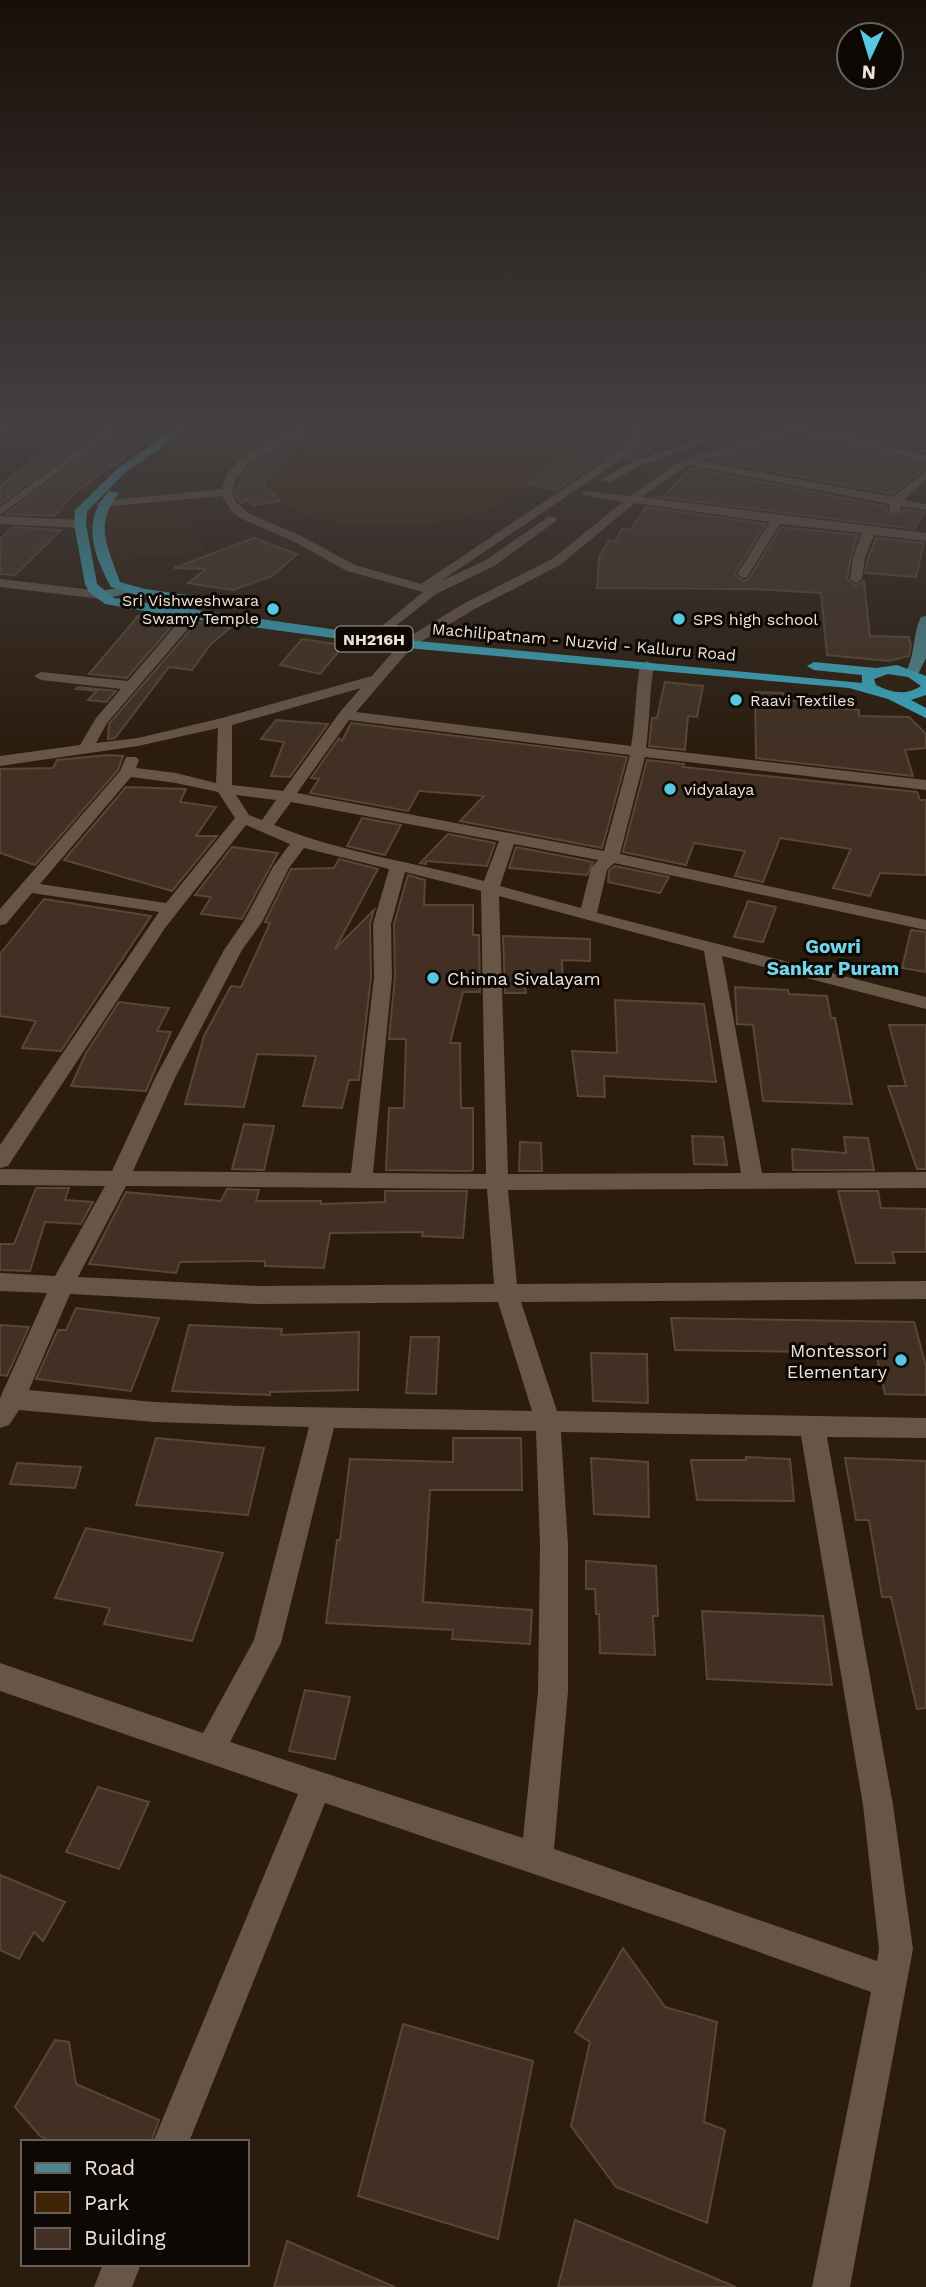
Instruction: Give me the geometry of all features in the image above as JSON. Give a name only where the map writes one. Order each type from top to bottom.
[{"type":"highway","points":[[81,532],[90,584],[101,595]]},
{"type":"highway","points":[[98,532],[115,584],[128,590],[248,608]]},
{"type":"highway","name":"Machilipatnam - Nuzvid - Kalluru Road","points":[[101,595],[123,604],[192,615],[407,643],[850,684],[883,693],[926,714]]},
{"type":"highway","name":"Machilipatnam - Nuzvid - Kalluru Road","points":[[298,615],[423,634],[876,672]]},
{"type":"highway","name":"NH216H","points":[[876,672],[894,670],[923,681],[917,695],[883,693]]},
{"type":"highway","points":[[876,672],[867,678],[870,687],[883,693]]},
{"type":"main road","points":[[101,595],[128,590]]},
{"type":"main road","points":[[923,681],[926,648],[923,624],[926,620]]},
{"type":"street","points":[[281,532],[366,574],[423,588],[507,532]]},
{"type":"street","points":[[388,628],[431,591],[491,563],[534,532]]},
{"type":"street","points":[[265,827],[345,715],[407,643],[556,562],[593,532]]},
{"type":"street","points":[[743,575],[770,532]]},
{"type":"street","points":[[856,579],[859,557],[869,532]]},
{"type":"street","points":[[876,532],[926,537]]},
{"type":"street","points":[[0,583],[101,595]]},
{"type":"street","points":[[85,750],[101,721],[192,615]]},
{"type":"street","points":[[588,916],[599,868],[611,857],[639,750],[643,719],[641,697],[647,665]]},
{"type":"street","points":[[41,676],[133,686]]},
{"type":"street","points":[[0,761],[138,742],[225,722],[377,679]]},
{"type":"street","points":[[345,715],[639,750],[722,763],[926,785]]},
{"type":"street","points":[[225,722],[224,789],[243,818],[300,842],[926,1003]]},
{"type":"street","points":[[0,920],[7,903],[27,887],[127,772],[138,742]]},
{"type":"street","points":[[127,772],[176,778],[224,789],[285,796],[611,857],[926,925]]},
{"type":"street","points":[[0,1161],[86,1030],[171,909],[243,818]]},
{"type":"street","points":[[508,838],[490,889],[496,1182],[506,1292],[548,1421],[554,1545],[552,1692],[537,1858]]},
{"type":"street","points":[[300,842],[281,867],[253,922],[233,950],[166,1076],[119,1179],[62,1285],[6,1408],[926,1428]]},
{"type":"street","points":[[361,1181],[383,977],[382,925],[398,866]]},
{"type":"street","points":[[27,887],[171,909]]},
{"type":"street","points":[[712,947],[753,1181]]},
{"type":"street","points":[[0,1177],[496,1182],[926,1180]]},
{"type":"street","points":[[0,1282],[258,1295],[926,1290]]},
{"type":"street","points":[[210,1750],[267,1643],[324,1417]]},
{"type":"street","points":[[812,1426],[878,1805],[896,1949],[831,2287]]},
{"type":"street","points":[[0,1677],[210,1750],[713,1917],[890,1982]]},
{"type":"street","points":[[172,2140],[317,1785]]},
{"type":"street","points":[[113,2287],[121,2266]]},
{"type":"shaded area","points":[[102,532],[194,532],[206,552],[117,560],[106,550]]},
{"type":"building","points":[[8,532],[59,532],[15,575],[0,574],[0,539]]},
{"type":"building","points":[[620,532],[761,532],[735,573],[744,581],[749,578],[778,532],[858,535],[847,579],[855,585],[864,581],[870,636],[909,637],[909,656],[889,661],[827,655],[821,593],[753,589],[597,588],[599,557],[609,541],[614,542]]},
{"type":"building","points":[[254,538],[297,554],[272,576],[233,590],[188,583],[206,569],[174,568]]},
{"type":"building","points":[[876,538],[924,543],[916,577],[865,573]]},
{"type":"building","points":[[138,616],[177,620],[127,678],[89,674]]},
{"type":"building","points":[[197,622],[230,628],[210,645],[192,670],[169,667],[115,738],[108,739],[109,724]]},
{"type":"building","points":[[302,639],[344,645],[320,674],[280,665]]},
{"type":"building","points":[[665,682],[703,686],[697,717],[688,716],[685,750],[649,746],[652,718],[657,718]]},
{"type":"building","points":[[76,689],[116,691],[106,702],[88,700],[97,691]]},
{"type":"building","points":[[755,692],[783,693],[784,700],[836,704],[836,708],[859,710],[859,716],[909,717],[926,734],[926,748],[905,750],[913,776],[756,758]]},
{"type":"building","points":[[276,720],[328,724],[290,777],[271,776],[284,742],[261,739]]},
{"type":"building","points":[[351,723],[627,757],[602,848],[460,821],[484,796],[419,791],[408,811],[310,793],[319,779],[311,778],[339,738],[342,741]]},
{"type":"building","points":[[123,756],[118,770],[35,865],[0,853],[0,769],[53,768],[57,760]]},
{"type":"building","points":[[647,760],[684,764],[683,767],[917,792],[920,800],[926,800],[926,875],[880,873],[870,896],[833,888],[851,849],[780,838],[763,882],[735,876],[745,851],[694,843],[686,865],[623,852]]},
{"type":"building","points":[[126,787],[186,789],[180,802],[216,807],[196,836],[217,836],[172,891],[64,860]]},
{"type":"building","points":[[362,818],[401,825],[385,855],[347,846]]},
{"type":"building","points":[[448,834],[495,843],[487,866],[426,861],[426,864],[420,863]]},
{"type":"building","points":[[232,847],[278,853],[242,919],[201,914],[211,897],[195,895]]},
{"type":"building","points":[[516,847],[593,862],[587,875],[509,868]]},
{"type":"building","points":[[339,859],[378,869],[335,949],[374,910],[370,924],[371,977],[359,1080],[349,1080],[342,1108],[303,1106],[316,1056],[257,1054],[244,1107],[185,1104],[204,1036],[231,986],[241,987],[270,923],[265,922],[291,869],[334,868]]},
{"type":"building","points":[[615,866],[669,877],[660,893],[608,882],[609,871]]},
{"type":"building","points":[[408,875],[425,880],[424,905],[473,905],[473,935],[479,935],[480,992],[463,992],[450,1043],[460,1043],[461,1108],[473,1108],[473,1170],[469,1171],[386,1170],[389,1108],[404,1108],[406,1039],[389,1039],[395,977],[394,924]]},
{"type":"building","points":[[44,899],[151,916],[61,1051],[22,1048],[36,1021],[0,1016],[0,954]]},
{"type":"building","points":[[748,901],[776,907],[763,942],[734,937]]},
{"type":"building","points":[[911,930],[926,932],[926,972],[902,968]]},
{"type":"building","points":[[503,936],[590,939],[590,961],[562,960],[563,987],[525,986],[526,993],[505,993]]},
{"type":"building","points":[[735,987],[788,990],[789,994],[827,996],[831,1018],[835,1018],[852,1104],[763,1101],[753,1025],[737,1024]]},
{"type":"building","points":[[615,1000],[704,1004],[716,1082],[604,1076],[605,1097],[578,1096],[572,1051],[617,1053]]},
{"type":"building","points":[[119,1002],[169,1008],[157,1031],[171,1032],[146,1091],[71,1086],[86,1053]]},
{"type":"building","points":[[889,1025],[926,1025],[926,1169],[917,1169],[888,1086],[906,1086]]},
{"type":"building","points":[[244,1124],[274,1126],[264,1170],[232,1169]]},
{"type":"building","points":[[692,1136],[723,1137],[727,1165],[694,1164]]},
{"type":"building","points":[[844,1137],[868,1138],[874,1170],[793,1170],[792,1149],[846,1153]]},
{"type":"building","points":[[520,1142],[541,1143],[542,1171],[519,1171]]},
{"type":"building","points":[[36,1188],[69,1188],[65,1200],[93,1202],[81,1224],[45,1222],[30,1271],[0,1270],[0,1244],[14,1244]]},
{"type":"building","points":[[227,1189],[259,1190],[256,1201],[321,1201],[321,1204],[385,1202],[385,1191],[467,1191],[463,1238],[422,1236],[423,1232],[330,1233],[324,1268],[265,1266],[265,1261],[180,1262],[176,1273],[89,1264],[126,1192],[221,1201]]},
{"type":"building","points":[[838,1191],[878,1191],[881,1208],[926,1209],[926,1252],[892,1252],[895,1263],[856,1263]]},
{"type":"building","points":[[76,1308],[159,1318],[131,1391],[36,1379],[58,1330],[66,1330]]},
{"type":"building","name":"Montessori Elementary","points":[[671,1318],[914,1322],[926,1366],[926,1395],[885,1394],[876,1353],[675,1350]]},
{"type":"building","points":[[0,1325],[29,1327],[7,1376],[0,1375]]},
{"type":"building","points":[[189,1325],[282,1329],[281,1335],[359,1332],[358,1390],[270,1392],[270,1395],[172,1391]]},
{"type":"building","points":[[411,1337],[439,1337],[436,1394],[406,1393]]},
{"type":"building","points":[[591,1353],[647,1354],[648,1403],[593,1401]]},
{"type":"building","points":[[156,1438],[264,1448],[248,1515],[136,1505]]},
{"type":"building","points":[[453,1438],[521,1438],[522,1490],[430,1490],[423,1602],[532,1610],[530,1644],[452,1639],[453,1630],[326,1623],[350,1459],[453,1462]]},
{"type":"building","points":[[746,1457],[790,1459],[794,1501],[697,1500],[691,1460],[746,1460]]},
{"type":"building","points":[[591,1458],[648,1462],[649,1517],[594,1514]]},
{"type":"building","points":[[845,1458],[926,1461],[926,1708],[917,1709],[891,1597],[882,1597],[869,1520],[856,1520]]},
{"type":"building","points":[[17,1463],[81,1467],[75,1488],[10,1484]]},
{"type":"building","points":[[86,1528],[223,1553],[192,1641],[104,1624],[110,1608],[55,1598]]},
{"type":"building","points":[[586,1561],[656,1566],[658,1616],[653,1616],[655,1655],[600,1653],[599,1614],[596,1614],[595,1589],[586,1589]]},
{"type":"building","points":[[702,1611],[823,1616],[832,1685],[707,1679]]},
{"type":"building","points":[[305,1690],[350,1697],[335,1759],[289,1751]]},
{"type":"building","points":[[98,1787],[149,1802],[119,1869],[66,1852]]},
{"type":"building","points":[[0,1875],[65,1902],[43,1941],[34,1932],[19,1959],[0,1950]]},
{"type":"building","points":[[623,1948],[665,2007],[717,2022],[704,2122],[725,2130],[707,2223],[616,2187],[571,2126],[590,2042],[575,2032]]},
{"type":"building","points":[[403,2024],[533,2061],[498,2239],[358,2196]]},
{"type":"building","points":[[55,2040],[69,2042],[76,2084],[159,2120],[152,2140],[48,2140],[40,2136],[15,2107]]},
{"type":"building","points":[[575,2220],[736,2287],[558,2287]]},
{"type":"building","points":[[287,2241],[395,2287],[274,2287]]},
{"type":"place","name":"Sri Vishweshwara Swamy Temple","points":[[273,609]]},
{"type":"place","name":"SPS high school","points":[[679,619]]},
{"type":"place","name":"Raavi Textiles","points":[[736,700]]},
{"type":"place","name":"vidyalaya","points":[[670,789]]},
{"type":"place","name":"Chinna Sivalayam","points":[[433,978]]},
{"type":"place","name":"Montessori Elementary","points":[[901,1360]]},
{"type":"district","name":"Gowri Sankar Puram","points":[[833,957]]}]
